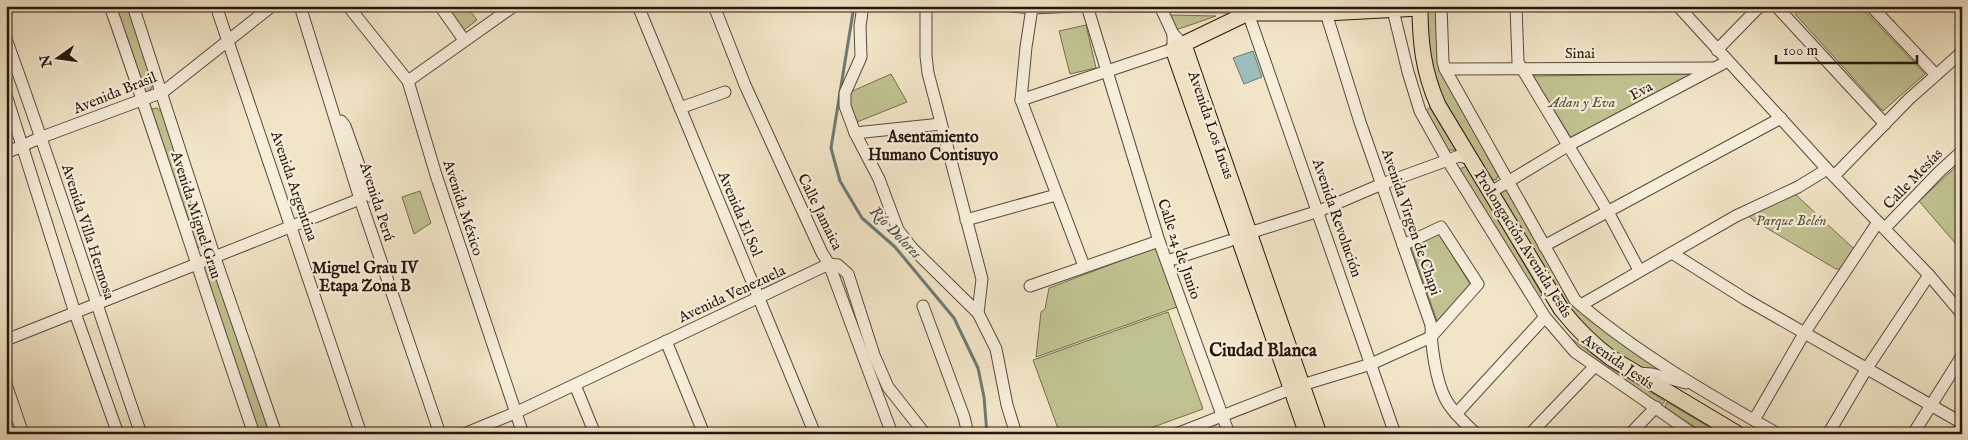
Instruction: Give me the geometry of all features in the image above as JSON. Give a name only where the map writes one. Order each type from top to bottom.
[{"type":"main road","points":[[1177,43],[1242,9],[1319,11],[1420,7]]},
{"type":"main road","name":"Prolongación Avenida Jesús","points":[[1420,7],[1421,47],[1425,67],[1438,105],[1561,309],[1596,347],[1738,434]]},
{"type":"main road","name":"Avenida Los Incas","points":[[1177,43],[1249,234],[1297,387],[1307,434]]},
{"type":"main road","name":"Avenida Los Incas","points":[[1177,43],[1297,387],[1319,434]]},
{"type":"street","name":"Avenida Miguel Grau","points":[[110,6],[254,434]]},
{"type":"street","name":"Avenida Miguel Grau","points":[[133,6],[276,434]]},
{"type":"street","name":"Avenida Argentina","points":[[216,6],[361,434]]},
{"type":"street","name":"Avenida Brasil","points":[[6,153],[42,137],[163,92],[272,6]]},
{"type":"street","name":"Avenida Perú","points":[[300,6],[330,104],[345,126],[365,198],[440,434]]},
{"type":"street","name":"Avenida México","points":[[348,6],[408,81],[436,175],[523,434]]},
{"type":"street","points":[[440,6],[464,40]]},
{"type":"street","points":[[408,81],[514,6]]},
{"type":"street","name":"Avenida El Sol","points":[[638,6],[815,434]]},
{"type":"street","name":"Calle Jamaica","points":[[714,6],[756,110],[822,253],[829,264],[892,434]]},
{"type":"street","points":[[863,6],[860,26],[861,58],[844,99],[855,133],[879,179],[898,230],[912,248],[978,313],[996,350],[1007,405],[1016,434]]},
{"type":"street","points":[[926,6],[928,73],[982,278],[978,313]]},
{"type":"street","points":[[1011,6],[1032,8],[1076,6]]},
{"type":"street","name":"Calle 24 de Junio","points":[[1087,6],[1159,241],[1229,434]]},
{"type":"street","points":[[1108,6],[1242,9]]},
{"type":"street","points":[[1441,6],[1443,62],[1445,69],[1506,181],[1575,300],[1600,322],[1695,385],[1778,434]]},
{"type":"street","points":[[1516,6],[1518,62],[1607,210],[1639,270]]},
{"type":"street","points":[[1678,6],[1830,172],[1882,225],[1962,314]]},
{"type":"street","points":[[1717,50],[1760,6]]},
{"type":"street","points":[[1776,6],[1886,124]]},
{"type":"street","points":[[1871,6],[1936,75]]},
{"type":"street","points":[[1021,100],[1106,72],[1177,43],[1160,7]]},
{"type":"street","points":[[1032,8],[1021,100],[1084,266]]},
{"type":"street","name":"Avenida Jesús","points":[[1392,8],[1420,111],[1448,161],[1545,317],[1575,352],[1693,434]]},
{"type":"street","name":"Avenida Revolución","points":[[1242,9],[1319,211],[1395,434]]},
{"type":"street","name":"Avenida Virgen de Chapi","points":[[1319,11],[1431,325],[1431,337],[1441,388],[1456,414],[1476,434]]},
{"type":"street","name":"Avenida Villa Hermosa","points":[[6,39],[42,137],[96,304],[141,434]]},
{"type":"street","points":[[1581,305],[1736,216],[1798,187],[1821,173],[1830,172],[1886,124],[1962,52]]},
{"type":"street","name":"Eva","points":[[1491,192],[1506,181],[1569,145],[1728,61]]},
{"type":"street","points":[[1408,72],[1425,67]]},
{"type":"street","name":"Sinai","points":[[1445,69],[1715,68]]},
{"type":"street","points":[[680,108],[725,92]]},
{"type":"street","points":[[6,95],[24,146],[75,313],[118,434]]},
{"type":"street","points":[[1544,246],[1607,210],[1781,118]]},
{"type":"street","points":[[855,133],[941,124]]},
{"type":"street","name":"Calle Mesías","points":[[1754,420],[1805,332],[1882,225],[1962,151]]},
{"type":"street","points":[[1249,234],[1319,211],[1382,184],[1459,156],[1471,159]]},
{"type":"street","points":[[966,220],[1056,196]]},
{"type":"street","points":[[6,340],[365,198]]},
{"type":"street","points":[[1176,434],[1297,387],[1371,364],[1431,337],[1478,284],[1441,227],[1403,244]]},
{"type":"street","points":[[1030,286],[1159,241]]},
{"type":"street","points":[[1167,261],[1229,241]]},
{"type":"street","points":[[1672,254],[1745,299],[1962,423]]},
{"type":"street","points":[[829,264],[838,265],[848,274],[874,355],[888,387],[925,434]]},
{"type":"street","name":"Avenida Venezuela","points":[[464,434],[515,413],[829,264]]},
{"type":"street","points":[[1828,434],[1867,368],[1928,275]]},
{"type":"street","points":[[923,306],[964,417],[968,434]]},
{"type":"street","points":[[1456,414],[1545,317]]},
{"type":"street","points":[[666,342],[704,434]]},
{"type":"street","points":[[1912,434],[1962,356]]},
{"type":"street","points":[[1530,434],[1594,367]]},
{"type":"street","points":[[1636,373],[1652,374],[1695,385]]},
{"type":"street","points":[[6,384],[24,434]]},
{"type":"street","points":[[575,385],[595,434]]},
{"type":"street","points":[[1630,434],[1656,407]]},
{"type":"green space","points":[[114,6],[127,6],[154,83],[147,92],[142,88]]},
{"type":"green space","points":[[439,6],[466,6],[477,20],[460,33]]},
{"type":"green space","points":[[1427,6],[1436,7],[1438,65],[1498,176],[1496,180],[1491,179],[1439,93],[1428,54]]},
{"type":"green space","points":[[1803,6],[1860,6],[1925,74],[1883,111],[1795,14]]},
{"type":"green space","points":[[1170,15],[1216,16],[1173,31]]},
{"type":"green space","points":[[1086,25],[1096,68],[1070,74],[1059,31]]},
{"type":"green space","points":[[891,74],[907,102],[857,122],[846,98],[848,93]]},
{"type":"green space","name":"Adan y Eva","points":[[1693,74],[1571,138],[1533,76]]},
{"type":"green space","points":[[1431,107],[1457,150],[1448,150],[1426,110]]},
{"type":"green space","points":[[157,108],[163,113],[207,240],[205,246],[201,248],[195,246],[151,116],[152,109]]},
{"type":"green space","points":[[1962,161],[1962,251],[1919,201]]},
{"type":"green space","points":[[1467,166],[1542,295],[1538,298],[1459,169]]},
{"type":"green space","points":[[1505,188],[1566,288],[1669,373],[1638,369],[1614,353],[1592,334],[1563,300],[1499,195],[1500,189]]},
{"type":"green space","points":[[420,191],[431,223],[414,234],[402,197]]},
{"type":"green space","name":"Parque Belén","points":[[1795,194],[1854,249],[1840,269],[1836,269],[1749,216]]},
{"type":"green space","points":[[1439,234],[1470,284],[1437,321],[1411,247]]},
{"type":"green space","points":[[1157,247],[1177,307],[1036,357],[1041,312],[1045,309],[1049,288]]},
{"type":"green space","points":[[211,265],[215,268],[273,434],[259,434],[202,272],[204,267]]},
{"type":"green space","points":[[1168,312],[1203,409],[1134,434],[1060,434],[1033,360]]},
{"type":"green space","points":[[1572,339],[1611,368],[1665,401],[1661,406],[1570,342]]},
{"type":"green space","points":[[1667,402],[1721,434],[1698,429],[1665,407]]},
{"type":"water","points":[[1253,51],[1262,77],[1244,84],[1233,58]]},
{"type":"waterway","name":"Río Dolores","points":[[854,6],[831,148],[840,181],[862,218],[895,247],[954,318],[978,368],[984,397],[987,434]]},
{"type":"district","name":"Asentamiento Humano Contisuyo","points":[[933,147]]},
{"type":"district","name":"Miguel Grau IV Etapa Zona B","points":[[365,278]]},
{"type":"district","name":"Ciudad Blanca","points":[[1263,351]]}]
